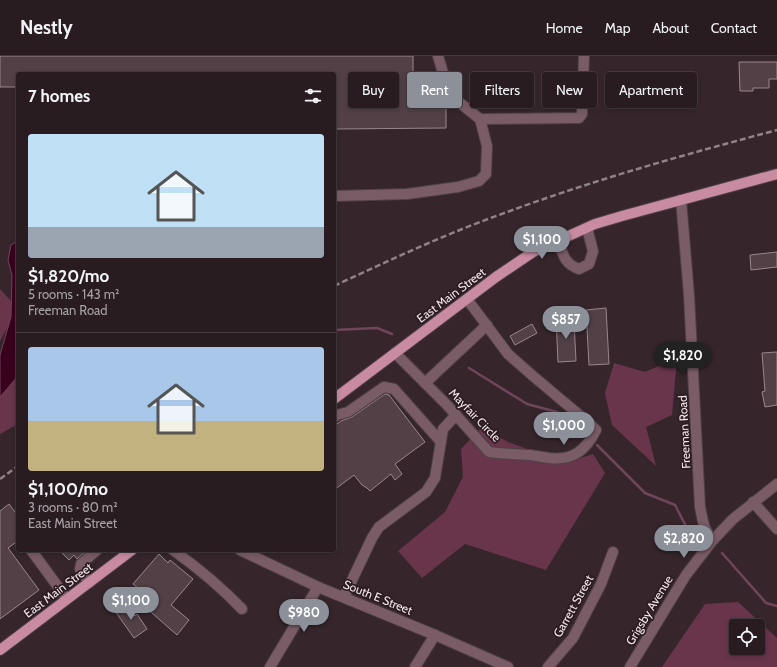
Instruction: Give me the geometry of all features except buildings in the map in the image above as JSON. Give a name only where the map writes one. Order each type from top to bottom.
[{"type":"main road","name":"East Main Street","points":[[336,397],[526,256],[558,240],[622,216],[777,174]]},
{"type":"main road","name":"East Main Street","points":[[0,650],[129,552]]},
{"type":"street","points":[[336,196],[407,194],[458,187],[479,181],[486,174],[487,146],[480,119],[455,99],[446,83],[438,56]]},
{"type":"street","points":[[480,119],[579,118],[582,114],[584,56]]},
{"type":"street","name":"Freeman Road","points":[[680,200],[692,333],[700,506],[703,525],[706,532],[713,540]]},
{"type":"street","points":[[558,240],[564,258],[571,267],[579,269],[589,264],[593,251],[587,228]]},
{"type":"street","name":"Mayfair Circle","points":[[395,353],[490,452],[500,454],[533,455],[550,458],[569,456],[580,452],[590,442],[596,430],[508,354],[467,299]]},
{"type":"street","points":[[425,383],[487,325]]},
{"type":"street","points":[[336,416],[348,412],[384,387],[394,389],[441,442]]},
{"type":"street","points":[[344,597],[372,538],[379,527],[426,492],[435,478],[443,429],[456,416]]},
{"type":"street","name":"Grigsby Avenue","points":[[630,667],[686,574],[713,540],[733,519],[777,484]]},
{"type":"street","points":[[753,502],[777,529]]},
{"type":"street","points":[[32,552],[67,599]]},
{"type":"street","points":[[89,583],[80,569],[81,564],[95,552]]},
{"type":"street","points":[[178,552],[216,583],[242,609]]},
{"type":"street","name":"South E Street","points":[[244,552],[318,587],[508,667]]},
{"type":"street","name":"Garrett Street","points":[[548,667],[573,638],[601,584],[613,552]]},
{"type":"street","points":[[270,667],[318,587]]},
{"type":"street","points":[[415,667],[435,635]]},
{"type":"shaded area","points":[[16,242],[16,378],[0,397],[0,355],[11,317],[12,275],[8,260],[11,245]]},
{"type":"shaded area","points":[[0,289],[16,307],[16,313],[0,341]]},
{"type":"shaded area","points":[[677,358],[672,415],[646,427],[656,466],[612,425],[605,393],[614,363],[645,372]]},
{"type":"shaded area","points":[[16,366],[16,425],[0,434],[0,390]]},
{"type":"shaded area","points":[[482,427],[508,442],[566,463],[593,454],[605,473],[546,570],[465,544],[422,578],[398,551],[445,512],[463,477],[461,449]]},
{"type":"shaded area","points":[[738,602],[756,619],[729,619],[729,655],[765,655],[765,627],[777,638],[777,667],[662,667],[705,604]]},
{"type":"waterway","points":[[336,330],[377,328],[392,334]]},
{"type":"waterway","points":[[469,368],[527,404],[557,412],[585,431]]},
{"type":"waterway","points":[[597,445],[645,493],[675,505],[690,534]]},
{"type":"waterway","points":[[722,553],[766,603],[777,606]]},
{"type":"railway","points":[[336,285],[443,237],[543,199],[642,168],[777,130]]},
{"type":"railway","points":[[0,479],[16,467]]}]
